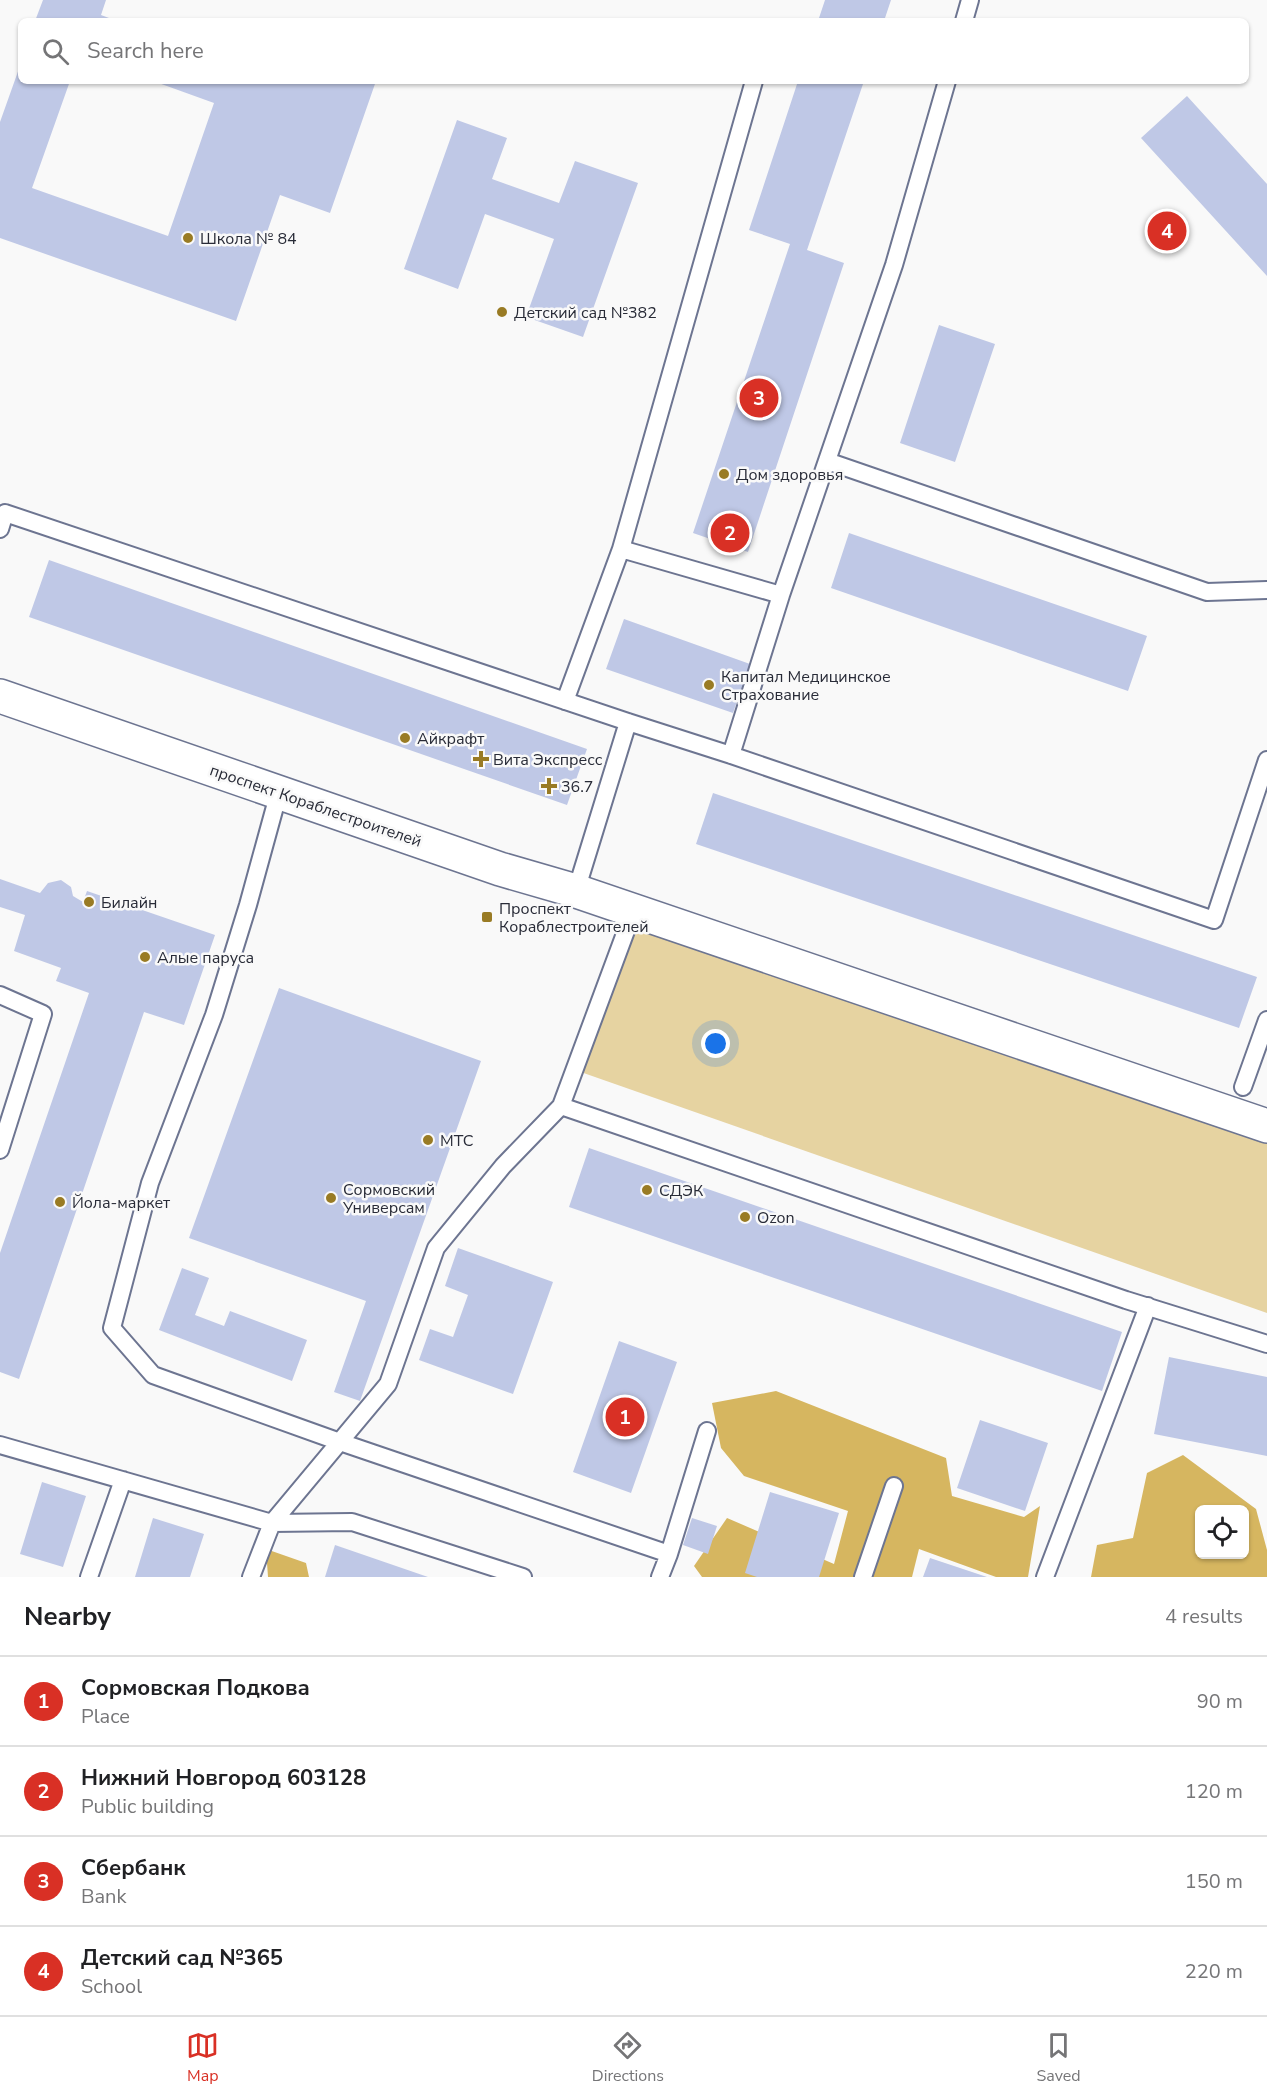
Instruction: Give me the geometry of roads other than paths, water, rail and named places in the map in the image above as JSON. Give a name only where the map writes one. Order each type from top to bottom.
[{"type":"street","name":"проспект Кораблестроителей","points":[[0,696],[500,869],[576,891],[1267,1126]]},
{"type":"lane","points":[[965,18],[970,0]]},
{"type":"lane","points":[[565,701],[621,549],[753,84]]},
{"type":"lane","points":[[731,755],[781,595],[894,265],[946,84]]},
{"type":"lane","points":[[827,461],[1206,592],[1267,590]]},
{"type":"lane","points":[[0,529],[3,512],[731,755],[1214,920],[1267,760]]},
{"type":"lane","points":[[621,549],[781,595]]},
{"type":"lane","points":[[576,891],[628,722]]},
{"type":"lane","points":[[279,792],[248,905],[214,1015],[150,1183],[112,1328],[153,1375],[340,1442],[669,1554]]},
{"type":"lane","points":[[251,1577],[272,1523],[388,1384],[436,1248],[503,1166],[561,1106],[633,912]]},
{"type":"lane","points":[[0,995],[43,1014],[0,1150]]},
{"type":"lane","points":[[1243,1087],[1267,1020]]},
{"type":"lane","points":[[561,1106],[1126,1300],[1267,1344]]},
{"type":"lane","points":[[1045,1577],[1148,1306]]},
{"type":"lane","points":[[660,1577],[707,1431]]},
{"type":"lane","points":[[0,1445],[272,1523],[352,1522],[523,1577]]},
{"type":"lane","points":[[89,1577],[123,1480]]},
{"type":"lane","points":[[863,1577],[894,1486]]},
{"type":"place","name":"Детский сад №365","points":[[1167,231]]},
{"type":"place","name":"Школа № 84","points":[[188,238]]},
{"type":"place","name":"Детский сад №382","points":[[502,312]]},
{"type":"place","name":"Сбербанк","points":[[759,398]]},
{"type":"place","name":"Дом здоровья","points":[[724,474]]},
{"type":"place","name":"Нижний Новгород 603128","points":[[730,533]]},
{"type":"place","name":"Капитал Медицинское Страхование","points":[[709,685]]},
{"type":"place","name":"Айкрафт","points":[[405,738]]},
{"type":"place","name":"Вита Экспресс","points":[[481,759]]},
{"type":"place","name":"36.7","points":[[549,786]]},
{"type":"place","name":"Билайн","points":[[89,902]]},
{"type":"place","name":"Проспект Кораблестроителей","points":[[487,917]]},
{"type":"place","name":"Алые паруса","points":[[145,957]]},
{"type":"place","name":"МТС","points":[[428,1140]]},
{"type":"place","name":"СДЭК","points":[[647,1190]]},
{"type":"place","name":"Сормовский Универсам","points":[[331,1198]]},
{"type":"place","name":"Йола-маркет","points":[[60,1202]]},
{"type":"place","name":"Ozon","points":[[745,1217]]},
{"type":"place","name":"Сормовская Подкова","points":[[625,1417]]}]
